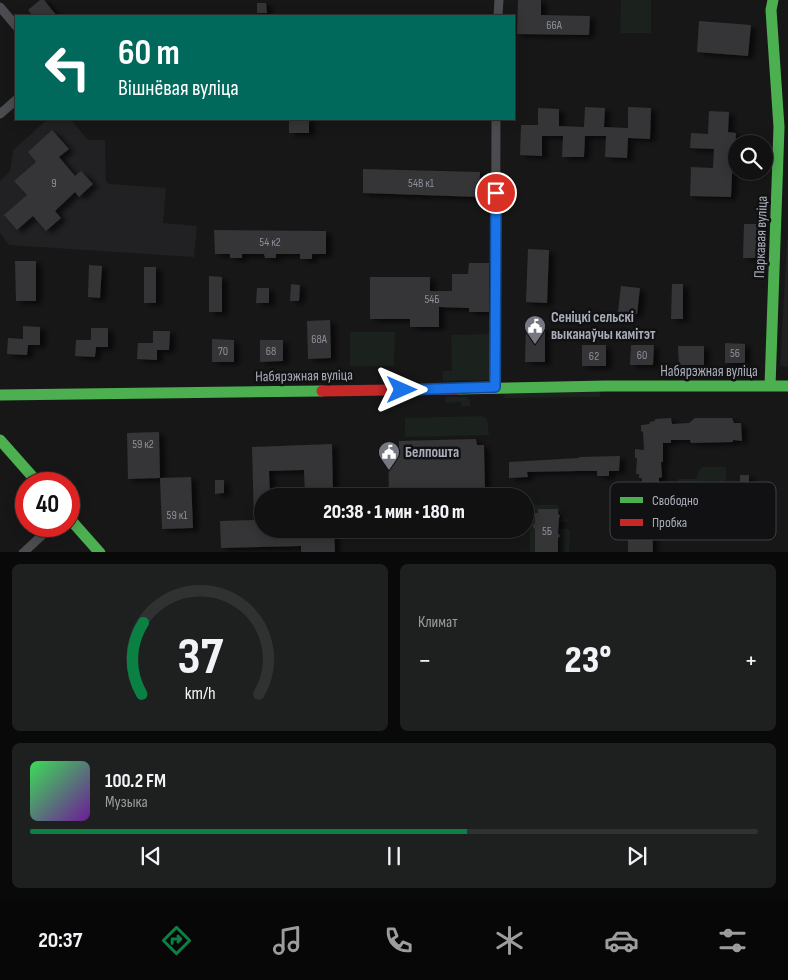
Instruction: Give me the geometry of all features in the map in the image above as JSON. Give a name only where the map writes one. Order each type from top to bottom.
[{"type":"street","points":[[498,15],[499,0]]},
{"type":"street","name":"Паркавая вуліца","points":[[770,386],[779,127],[771,10],[773,0]]},
{"type":"street","points":[[0,7],[15,25]]},
{"type":"street","points":[[0,114],[15,101]]},
{"type":"street","points":[[495,387],[496,120]]},
{"type":"street","name":"Набярэжная вуліца","points":[[0,396],[436,390],[495,387],[788,386]]},
{"type":"street","points":[[0,440],[28,472]]},
{"type":"street","points":[[80,530],[100,552]]},
{"type":"street","points":[[23,552],[40,537]]},
{"type":"shaded area","points":[[621,0],[651,0],[651,33],[620,33]]},
{"type":"shaded area","points":[[47,120],[71,120],[88,140],[105,140],[106,181],[109,184],[166,188],[163,223],[197,226],[194,257],[9,245],[0,233],[0,181],[10,171],[13,150]]},
{"type":"shaded area","points":[[788,225],[788,367],[780,366]]},
{"type":"shaded area","points":[[350,332],[395,332],[394,366],[350,366]]},
{"type":"shaded area","points":[[491,334],[492,380],[443,381],[443,371],[452,371],[451,335]]},
{"type":"shaded area","points":[[600,390],[600,397],[504,398],[505,391]]},
{"type":"shaded area","points":[[447,397],[467,397],[470,401],[470,406],[461,406],[461,402],[446,403]]},
{"type":"shaded area","points":[[482,416],[487,419],[489,435],[405,437],[405,418]]},
{"type":"shaded area","points":[[702,467],[726,467],[726,481],[677,482],[678,479],[696,479]]},
{"type":"shaded area","points":[[534,505],[557,505],[569,521],[558,522],[560,516],[558,509],[538,509],[538,513],[535,513],[535,523]]},
{"type":"shaded area","points":[[534,528],[535,552],[530,552],[530,538],[534,538]]},
{"type":"shaded area","points":[[558,529],[568,529],[570,531],[569,552],[559,552],[558,538],[560,536]]},
{"type":"building","points":[[40,0],[44,0],[56,15],[32,15],[28,10]]},
{"type":"building","points":[[518,0],[541,0],[541,15],[590,16],[589,35],[517,34]]},
{"type":"building","points":[[257,3],[266,3],[267,13],[257,13]]},
{"type":"building","points":[[699,21],[751,25],[748,56],[697,52]]},
{"type":"building","points":[[585,107],[605,108],[604,127],[628,128],[628,107],[651,108],[650,139],[628,138],[627,158],[605,157],[606,136],[585,136],[584,157],[562,157],[563,136],[542,136],[542,156],[520,155],[521,125],[538,125],[538,108],[559,109],[559,126],[584,127]]},
{"type":"building","points":[[709,111],[729,112],[728,132],[736,133],[736,135],[728,135],[728,180],[732,180],[731,197],[690,196],[691,167],[713,168],[714,149],[690,148],[691,133],[708,134]]},
{"type":"building","points":[[289,120],[309,120],[309,133],[289,133]]},
{"type":"building","points":[[52,130],[69,149],[59,157],[75,176],[81,171],[93,184],[79,197],[75,192],[55,211],[61,218],[46,231],[33,216],[17,230],[4,215],[27,195],[14,181],[36,162],[28,152]]},
{"type":"building","points":[[363,169],[480,172],[479,197],[363,193]]},
{"type":"building","points":[[744,224],[762,224],[762,258],[743,258]]},
{"type":"building","points":[[214,230],[326,231],[326,254],[312,254],[312,259],[300,259],[300,254],[276,254],[276,258],[265,258],[264,254],[242,254],[242,258],[230,258],[230,254],[215,254]]},
{"type":"building","points":[[528,249],[549,250],[547,303],[526,302]]},
{"type":"building","points":[[15,261],[36,261],[36,301],[16,301]]},
{"type":"building","points":[[469,263],[489,263],[489,312],[469,312],[469,308],[439,307],[439,327],[410,327],[410,319],[370,319],[370,277],[430,277],[430,291],[452,291],[452,274],[468,274]]},
{"type":"building","points":[[89,265],[102,266],[100,298],[88,297]]},
{"type":"building","points":[[144,267],[156,267],[156,303],[144,303]]},
{"type":"building","points":[[209,276],[222,277],[222,312],[209,312]]},
{"type":"building","points":[[291,284],[300,285],[299,301],[290,301]]},
{"type":"building","points":[[672,284],[683,284],[683,319],[671,319]]},
{"type":"building","points":[[621,286],[640,288],[637,314],[618,312]]},
{"type":"building","points":[[257,288],[269,288],[269,303],[256,303]]},
{"type":"building","points":[[330,320],[331,358],[308,359],[307,321]]},
{"type":"building","points":[[23,326],[40,327],[40,345],[28,345],[27,355],[7,354],[8,338],[23,339]]},
{"type":"building","name":"Сеніцкі сельскі выканаўчы камітэт","points":[[526,327],[545,327],[545,362],[525,362]]},
{"type":"building","points":[[91,328],[108,328],[108,347],[96,347],[95,357],[75,356],[76,340],[91,340]]},
{"type":"building","points":[[153,331],[170,331],[169,350],[157,350],[157,360],[137,359],[138,343],[153,343]]},
{"type":"building","points":[[212,339],[234,340],[234,362],[212,362]]},
{"type":"building","points":[[260,340],[283,340],[283,361],[260,362]]},
{"type":"building","points":[[725,343],[745,344],[745,363],[725,363]]},
{"type":"building","points":[[582,345],[606,345],[606,366],[582,366]]},
{"type":"building","points":[[631,345],[654,345],[653,365],[630,365]]},
{"type":"building","points":[[678,346],[704,346],[704,365],[679,365]]},
{"type":"building","points":[[671,418],[672,424],[689,423],[695,418],[732,418],[734,423],[741,423],[742,441],[691,443],[690,440],[671,440],[671,443],[663,443],[662,477],[659,478],[659,482],[642,482],[639,474],[636,474],[637,458],[635,458],[635,449],[644,450],[641,425],[650,424],[649,422],[655,421],[655,419]]},
{"type":"building","points":[[159,432],[160,478],[128,479],[127,433]]},
{"type":"building","points":[[476,439],[477,445],[484,445],[485,488],[389,488],[388,447],[399,447],[399,441]]},
{"type":"building","points":[[332,444],[333,488],[305,488],[304,470],[269,471],[270,488],[254,488],[254,520],[252,447]]},
{"type":"building","points":[[620,456],[619,471],[609,471],[609,476],[597,476],[597,471],[527,472],[528,477],[509,478],[509,462]]},
{"type":"building","points":[[740,475],[749,475],[749,482],[740,482]]},
{"type":"building","points":[[191,477],[193,528],[162,529],[160,478]]},
{"type":"building","points":[[215,480],[224,480],[224,493],[215,494]]},
{"type":"building","points":[[538,509],[558,509],[560,516],[558,533],[560,536],[558,538],[558,552],[535,552],[535,513],[538,513]]},
{"type":"building","points":[[254,520],[254,538],[334,538],[335,552],[301,552],[301,546],[221,548],[220,521]]},
{"type":"building","points":[[628,540],[653,540],[653,552],[628,552]]},
{"type":"traffic: fast","points":[[770,386],[779,127],[771,10],[773,0]]},
{"type":"traffic: fast","points":[[459,389],[606,386],[788,386]]},
{"type":"traffic: fast","points":[[0,395],[322,391]]},
{"type":"traffic: fast","points":[[0,440],[28,472]]},
{"type":"traffic: fast","points":[[80,530],[99,552]]},
{"type":"traffic: jam","points":[[322,391],[459,389]]},
{"type":"place","name":"Сеніцкі сельскі выканаўчы камітэт","points":[[535,345]]},
{"type":"place","name":"Белпошта","points":[[389,471]]},
{"type":"route","points":[[402,390],[495,387],[496,193]]}]
